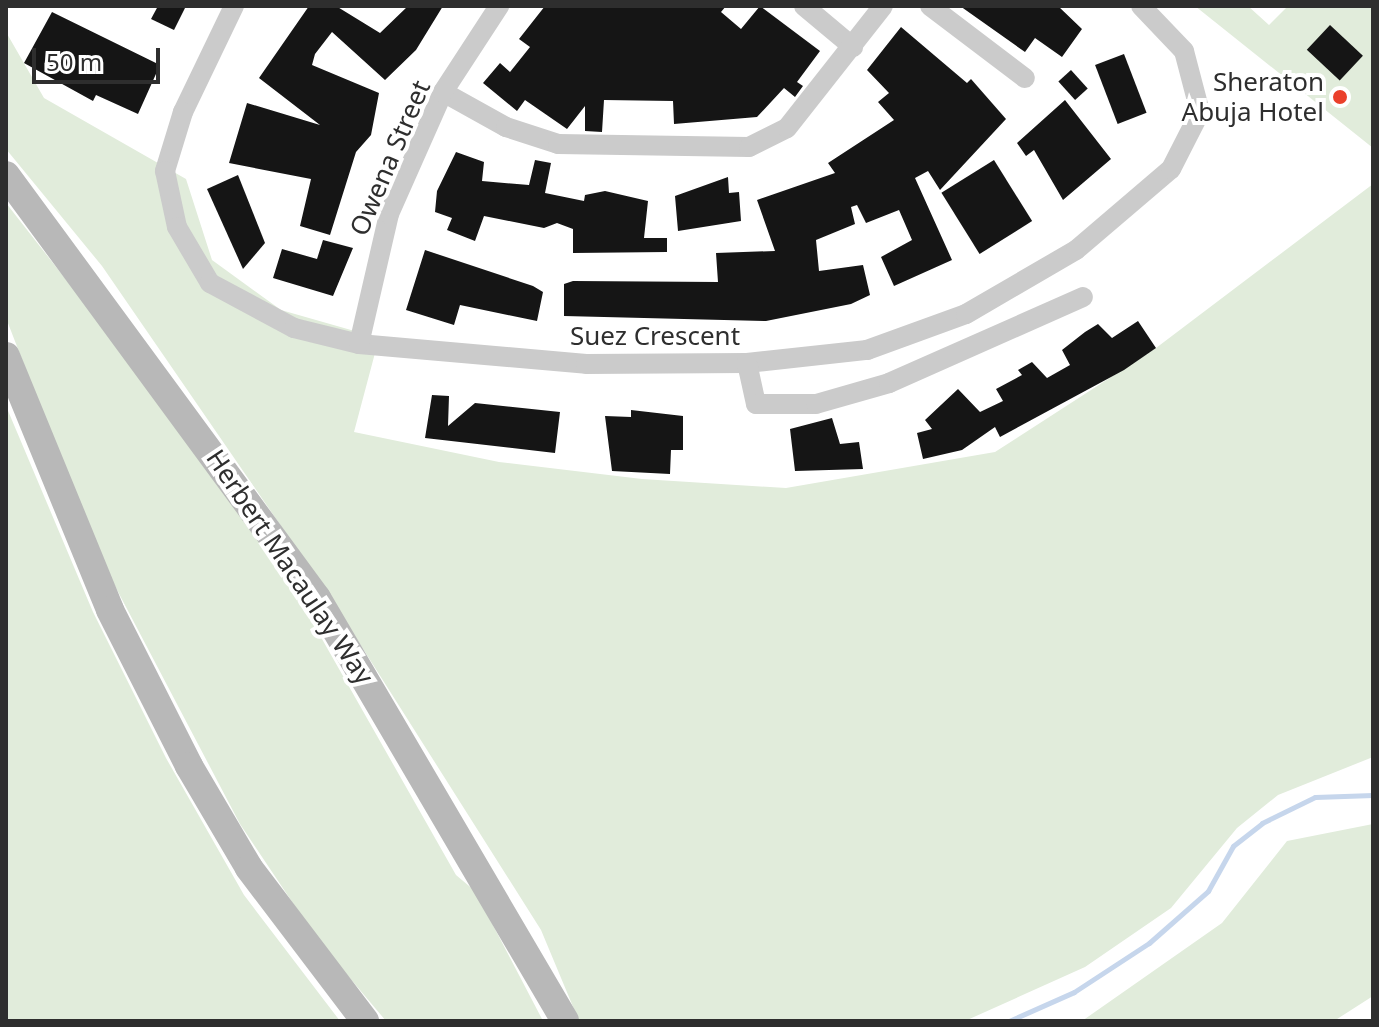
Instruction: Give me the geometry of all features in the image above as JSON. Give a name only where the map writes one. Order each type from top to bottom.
[{"type":"main road","name":"Herbert Macaulay Way","points":[[6,175],[176,398],[317,598],[545,980],[565,1021]]},
{"type":"main road","points":[[6,356],[110,610],[249,868],[364,1020]]},
{"type":"street","name":"Suez Crescent","points":[[234,6],[171,141],[165,171],[177,227],[210,283],[243,305],[294,328],[359,344],[481,359],[747,363],[867,350],[966,314],[1076,250],[1171,169],[1200,112],[1197,80],[1184,51],[1141,6]]},
{"type":"street","name":"Owena Street","points":[[359,344],[389,214],[443,92],[499,6]]},
{"type":"street","points":[[804,6],[853,47]]},
{"type":"street","points":[[443,92],[506,127],[558,144],[749,147],[787,128],[883,6]]},
{"type":"street","points":[[930,6],[1025,78]]},
{"type":"street","points":[[747,363],[756,404],[816,404],[901,378],[1083,297]]},
{"type":"green space","name":"Sheraton Abuja Hotel","points":[[1195,6],[1248,6],[1269,25],[1288,6],[1373,6],[1373,148]]},
{"type":"green space","points":[[6,32],[44,98],[186,179],[212,260],[281,310],[379,338],[354,432],[499,462],[642,479],[786,488],[995,452],[1156,348],[1373,184],[1373,757],[1278,795],[1237,828],[1171,908],[1085,967],[965,1021],[579,1021],[541,930],[334,603],[102,266],[6,149]]},
{"type":"green space","points":[[6,203],[161,401],[301,602],[456,875],[475,891],[542,1019],[386,1021],[317,939],[240,824],[95,548],[6,318]]},
{"type":"green space","points":[[6,406],[93,612],[166,758],[244,895],[340,1021],[6,1021]]},
{"type":"green space","points":[[1373,824],[1373,996],[1334,1021],[1082,1021],[1222,923],[1287,841]]},
{"type":"building","points":[[158,6],[186,6],[174,30],[151,19]]},
{"type":"building","points":[[309,6],[336,6],[380,33],[408,6],[443,6],[416,50],[385,80],[332,32],[315,54],[312,65],[379,93],[371,135],[356,152],[330,235],[300,226],[311,179],[229,163],[247,103],[320,125],[259,78]]},
{"type":"building","points":[[545,6],[726,6],[721,12],[741,29],[760,6],[820,51],[797,82],[803,86],[795,97],[784,88],[757,117],[674,124],[673,101],[604,100],[602,132],[585,131],[585,106],[567,129],[525,100],[517,111],[483,83],[500,63],[510,72],[530,47],[519,39]]},
{"type":"building","points":[[960,6],[1058,6],[1082,29],[1062,57],[1035,38],[1025,52]]},
{"type":"building","points":[[52,12],[160,65],[138,114],[96,95],[93,101],[24,63]]},
{"type":"building","points":[[1330,25],[1363,56],[1340,81],[1307,50]]},
{"type":"building","points":[[901,27],[967,83],[971,79],[1006,119],[940,190],[928,171],[915,178],[952,260],[894,286],[881,257],[912,240],[899,210],[866,223],[857,205],[851,207],[855,224],[816,240],[819,271],[863,265],[870,295],[851,304],[766,321],[564,316],[564,284],[573,281],[718,282],[716,253],[775,251],[757,200],[835,173],[828,163],[894,120],[878,102],[889,93],[867,70]]},
{"type":"building","points":[[1124,54],[1147,113],[1118,124],[1095,65]]},
{"type":"building","points":[[1071,70],[1088,89],[1075,100],[1058,81]]},
{"type":"building","points":[[1065,100],[1111,159],[1063,200],[1034,150],[1026,156],[1017,143]]},
{"type":"building","points":[[456,152],[484,162],[482,181],[529,185],[535,160],[551,163],[545,193],[584,201],[585,195],[605,191],[648,201],[644,238],[667,238],[667,252],[573,253],[573,229],[557,223],[544,228],[484,216],[475,241],[447,230],[452,218],[435,212],[437,191]]},
{"type":"building","points":[[994,160],[1032,221],[980,254],[941,193]]},
{"type":"building","points":[[238,175],[265,243],[243,269],[207,189]]},
{"type":"building","points":[[728,177],[729,193],[739,192],[741,221],[678,231],[675,196]]},
{"type":"building","points":[[323,240],[353,248],[333,296],[273,278],[282,249],[317,259]]},
{"type":"building","points":[[425,250],[543,292],[537,321],[460,305],[454,325],[406,310]]},
{"type":"building","points":[[1138,321],[1156,348],[1124,370],[1000,437],[995,427],[962,450],[923,459],[917,433],[932,429],[925,420],[958,389],[980,412],[1003,401],[996,389],[1022,375],[1018,370],[1032,362],[1047,378],[1070,365],[1062,350],[1085,332],[1098,324],[1112,338]]},
{"type":"building","points":[[432,395],[449,396],[448,426],[475,403],[560,412],[555,453],[425,438]]},
{"type":"building","points":[[631,410],[683,416],[683,450],[671,450],[670,474],[612,471],[605,416],[631,417]]},
{"type":"building","points":[[832,418],[840,444],[859,442],[863,469],[795,471],[790,429]]},
{"type":"waterway","points":[[1009,1021],[1074,992],[1149,943],[1208,891],[1233,846],[1262,823],[1315,797],[1373,795]]},
{"type":"place","name":"Sheraton Abuja Hotel","points":[[1340,97]]}]
